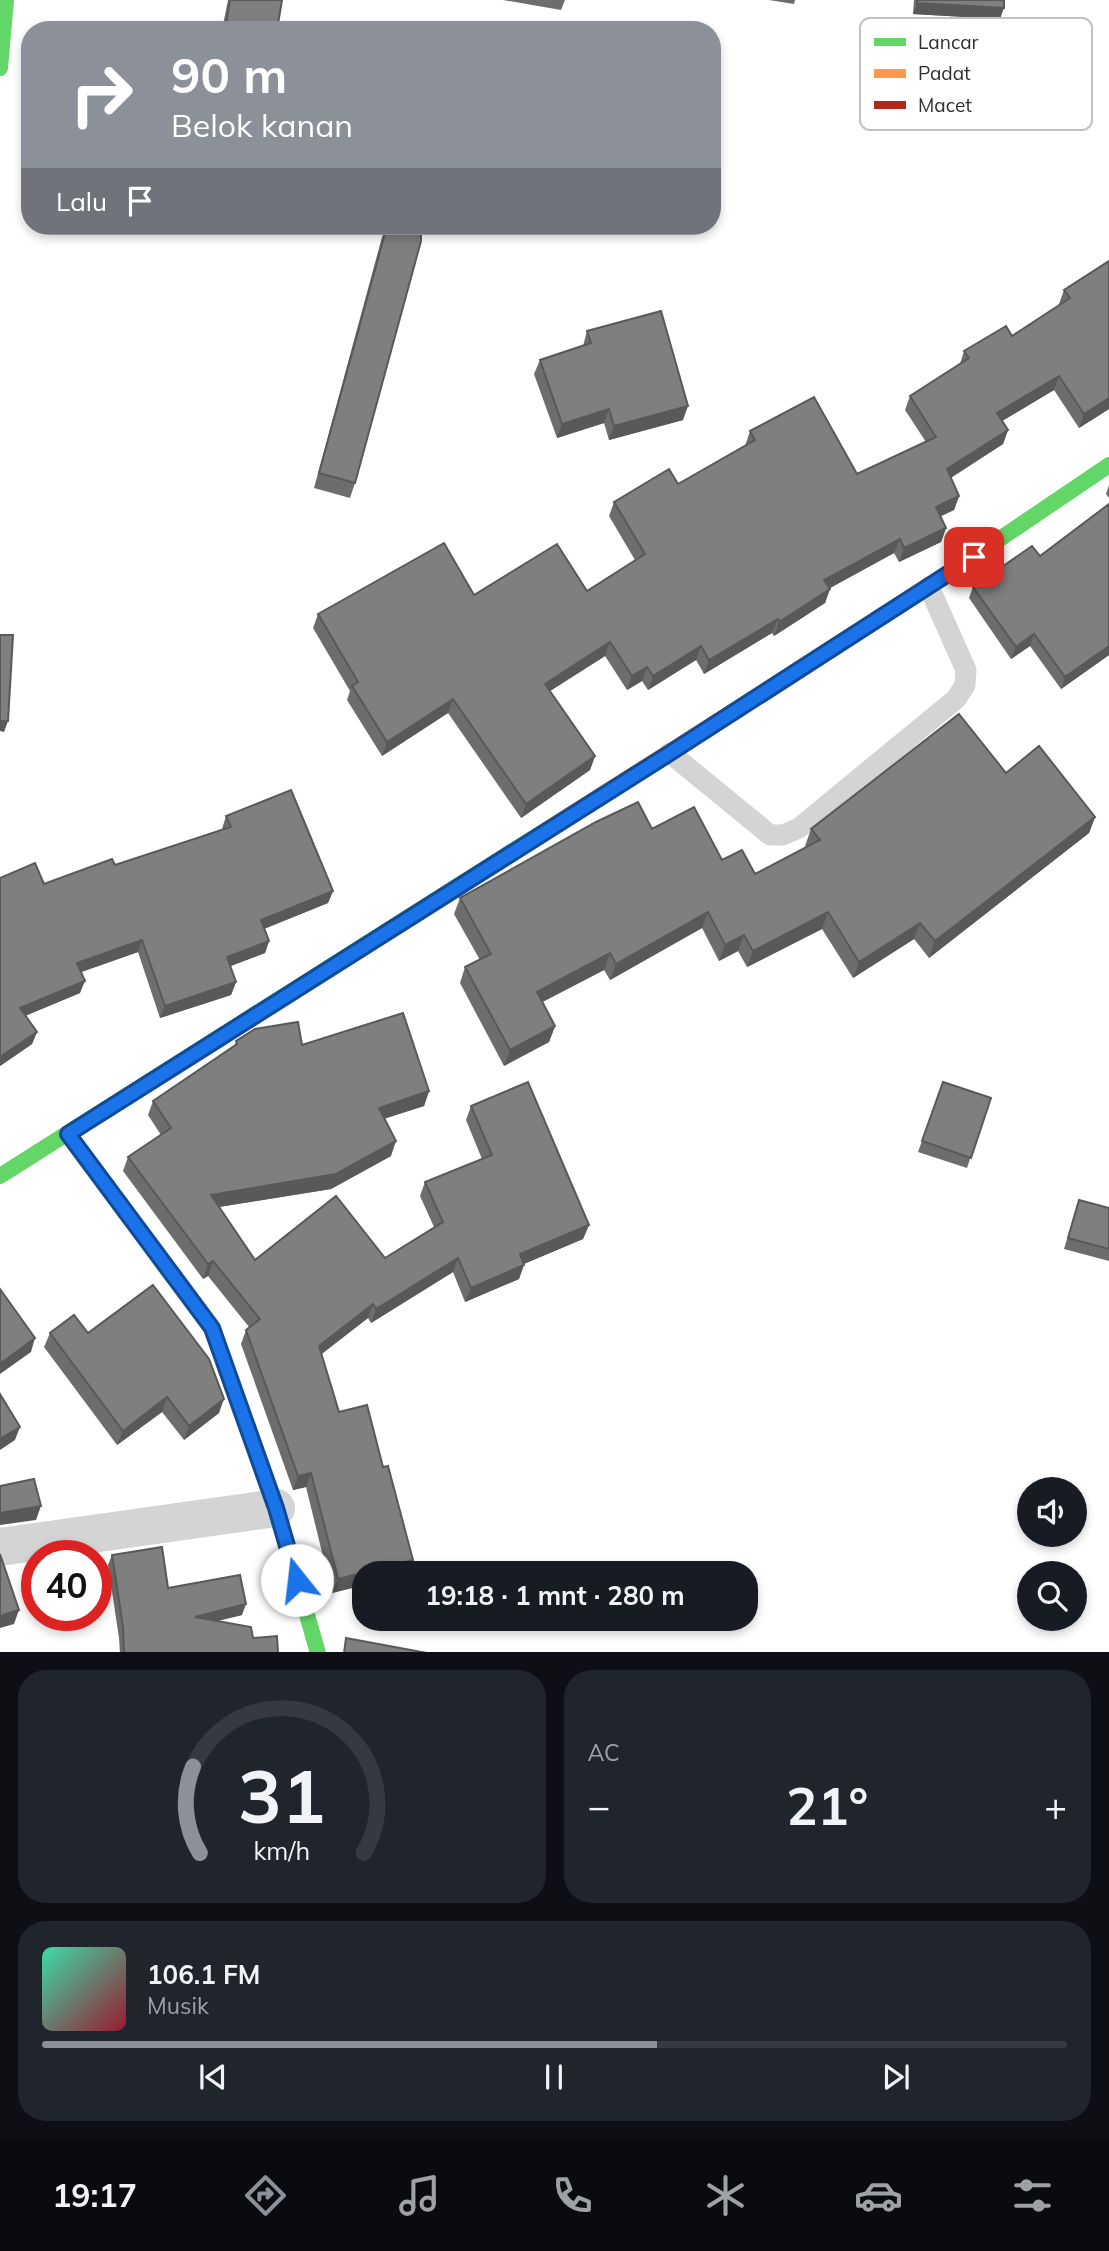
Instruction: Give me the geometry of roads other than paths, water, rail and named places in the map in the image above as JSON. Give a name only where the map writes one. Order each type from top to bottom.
[{"type":"street","points":[[0,68],[6,0]]},
{"type":"street","points":[[0,1176],[929,587],[1109,465]]},
{"type":"street","points":[[68,1134],[212,1328],[276,1508],[318,1652]]},
{"type":"street","points":[[0,1547],[276,1508]]},
{"type":"lane","points":[[670,753],[770,835],[783,835],[799,828],[956,699],[965,685],[967,670],[929,587]]}]
